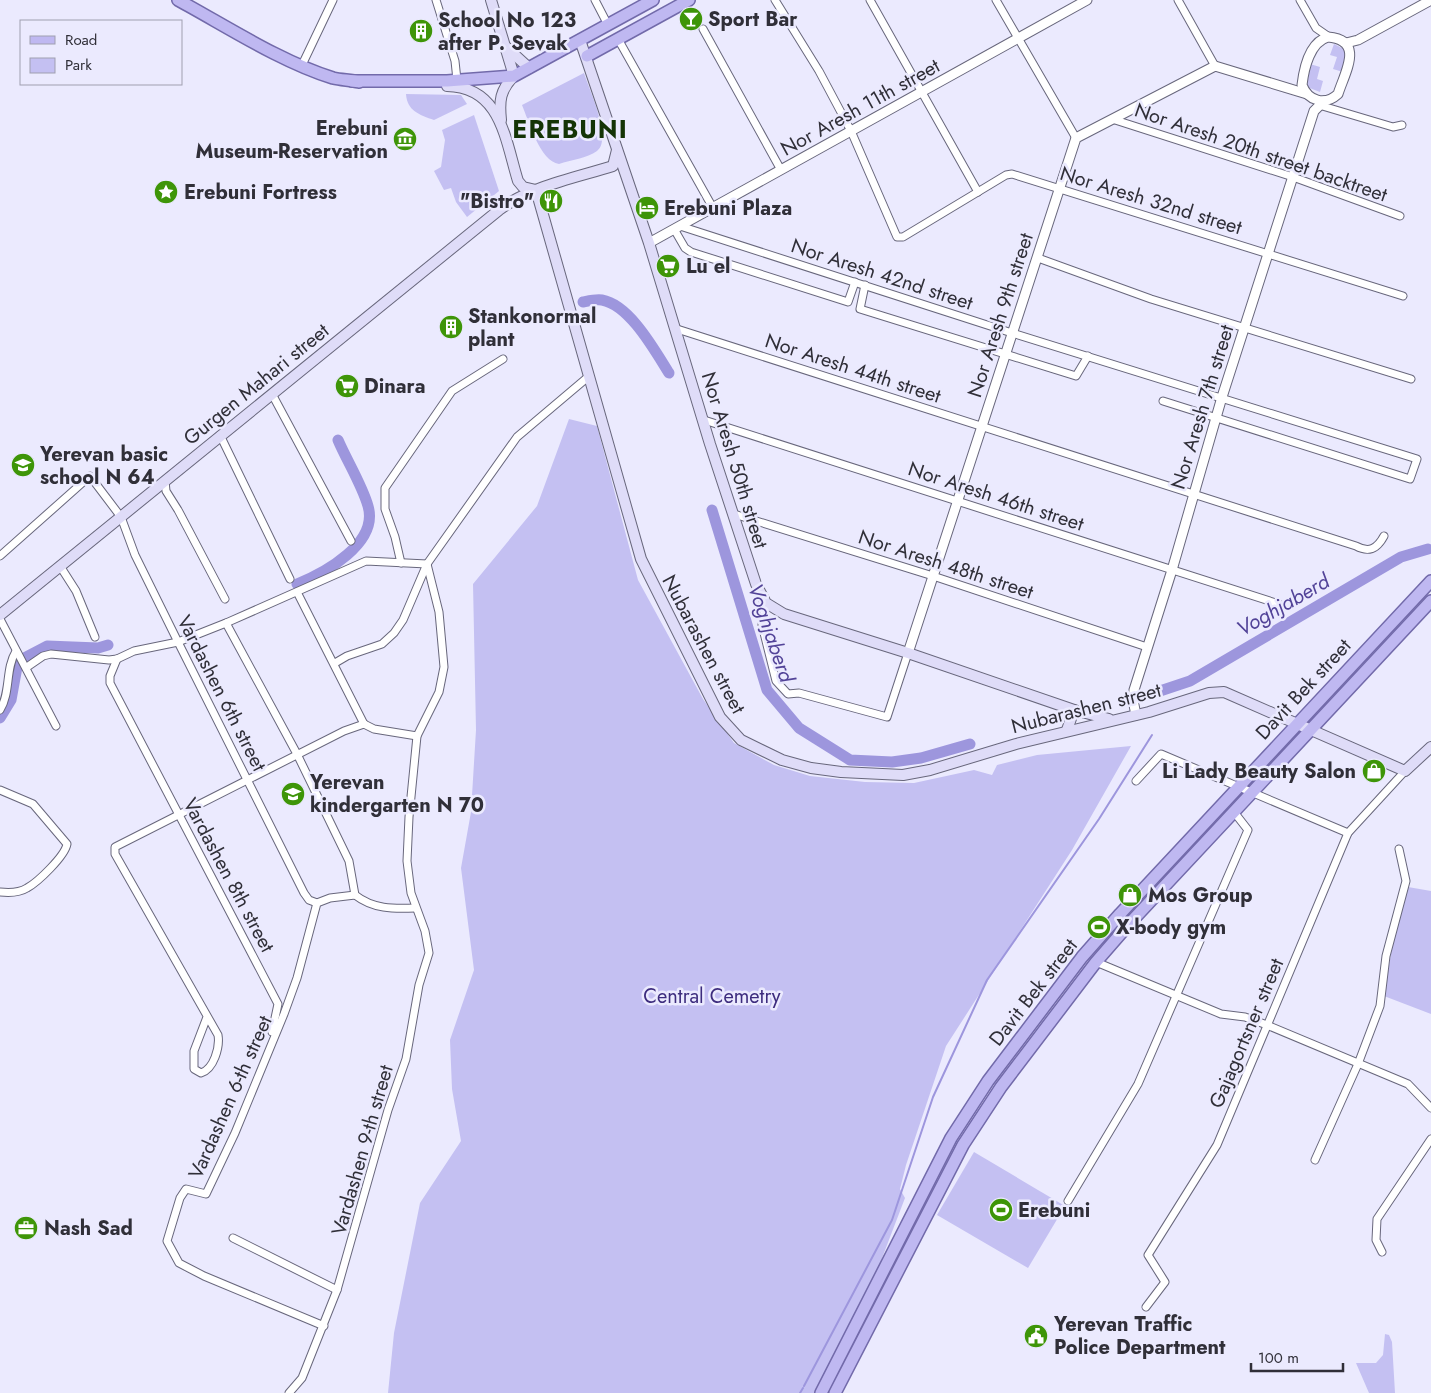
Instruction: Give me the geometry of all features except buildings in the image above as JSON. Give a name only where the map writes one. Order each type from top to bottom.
[{"type":"main road","points":[[178,0],[264,47],[334,78],[371,84],[450,82],[514,76]]},
{"type":"main road","points":[[491,0],[514,76]]},
{"type":"main road","points":[[502,128],[500,98],[504,86],[514,76],[653,0]]},
{"type":"main road","points":[[587,56],[689,0]]},
{"type":"main road","name":"Nor Aresh 50th street","points":[[580,40],[587,56],[677,329],[756,584],[766,603]]},
{"type":"main road","points":[[505,46],[529,68]]},
{"type":"main road","points":[[450,82],[482,95],[491,106],[502,128],[518,181],[523,187],[536,190]]},
{"type":"main road","points":[[618,150],[613,166],[626,177]]},
{"type":"main road","name":"Gurgen Mahari street","points":[[0,615],[512,200],[536,190],[613,166]]},
{"type":"main road","points":[[512,200],[518,181]]},
{"type":"main road","name":"Nubarashen street","points":[[536,190],[641,559],[671,623],[720,717],[741,740],[782,760],[811,768],[862,774],[904,775],[930,770],[1067,730],[1113,720],[1209,693],[1224,692],[1404,771]]},
{"type":"main road","name":"Davit Bek street","points":[[821,1393],[951,1138],[988,1081],[1082,957],[1431,581]]},
{"type":"main road","name":"Davit Bek street","points":[[835,1393],[963,1145],[1001,1087],[1096,962],[1130,923],[1431,601]]},
{"type":"main road","points":[[766,603],[784,614],[908,652],[1074,710],[1113,720]]},
{"type":"main road","points":[[1067,730],[1074,710]]},
{"type":"main road","points":[[1404,771],[1431,747]]},
{"type":"street","points":[[302,65],[333,0]]},
{"type":"street","points":[[436,0],[455,61],[450,82]]},
{"type":"street","points":[[595,0],[608,25]]},
{"type":"street","points":[[774,0],[819,71],[852,131]]},
{"type":"street","points":[[870,0],[978,192]]},
{"type":"street","points":[[996,0],[1076,138],[1215,66]]},
{"type":"street","name":"Nor Aresh 11th street","points":[[649,243],[1087,0]]},
{"type":"street","points":[[1178,0],[1215,66],[1292,90],[1315,102],[1393,127],[1402,125]]},
{"type":"street","points":[[1300,0],[1316,28],[1329,37],[1346,43],[1351,54]]},
{"type":"street","points":[[1346,43],[1358,40],[1420,2],[1431,0]]},
{"type":"street","points":[[1292,90],[1302,83],[1316,43],[1316,28]]},
{"type":"street","points":[[702,29],[781,170]]},
{"type":"street","points":[[1316,43],[1329,37]]},
{"type":"street","points":[[618,39],[712,208]]},
{"type":"street","points":[[1315,102],[1338,94],[1351,54],[1358,40]]},
{"type":"street","points":[[1302,83],[1315,102]]},
{"type":"street","name":"Nor Aresh 7th street","points":[[1136,714],[1133,700],[1134,690],[1172,570],[1222,397],[1293,177],[1315,102]]},
{"type":"street","name":"Nor Aresh 20th street backtreet","points":[[1112,119],[1293,177],[1400,216]]},
{"type":"street","name":"Nor Aresh 32nd street","points":[[852,131],[895,234],[900,238],[1009,174],[1403,296]]},
{"type":"street","name":"Nor Aresh 9th street","points":[[908,652],[1076,138]]},
{"type":"street","points":[[677,228],[685,248],[691,252],[848,302],[855,282]]},
{"type":"street","name":"Nor Aresh 42nd street","points":[[677,228],[1417,459],[1410,479],[1216,418]]},
{"type":"street","points":[[1038,258],[1243,329],[1411,379]]},
{"type":"street","points":[[865,286],[860,309],[1076,376],[1088,356]]},
{"type":"street","name":"Nor Aresh 44th street","points":[[677,329],[1356,546],[1365,551],[1371,550],[1381,542],[1384,536]]},
{"type":"street","points":[[401,563],[395,537],[385,509],[385,488],[452,391],[503,359]]},
{"type":"street","points":[[335,663],[347,656],[387,641],[403,620],[427,564],[517,437],[588,377]]},
{"type":"street","points":[[272,394],[351,540]]},
{"type":"street","points":[[1163,401],[1216,418]]},
{"type":"street","name":"Nor Aresh 46th street","points":[[704,420],[1279,604]]},
{"type":"street","points":[[220,436],[290,579]]},
{"type":"street","points":[[0,556],[90,476],[121,517]]},
{"type":"street","points":[[165,480],[166,491],[225,599]]},
{"type":"street","name":"Nor Aresh 48th street","points":[[734,514],[933,576],[1147,647]]},
{"type":"street","name":"Vardashen 6th street","points":[[121,517],[135,555],[304,893],[317,904]]},
{"type":"street","points":[[26,666],[50,654],[117,659],[134,651],[178,642],[226,623],[366,561],[427,564]]},
{"type":"street","points":[[297,592],[335,663],[364,724],[374,729],[417,736],[439,692],[444,667],[438,612],[427,564]]},
{"type":"street","points":[[60,566],[76,591],[95,638]]},
{"type":"street","points":[[766,603],[762,625],[776,681],[788,694],[799,693],[887,717],[908,652]]},
{"type":"street","points":[[0,619],[56,726]]},
{"type":"street","name":"Vardashen 6th street","points":[[226,623],[297,754],[350,861],[355,894]]},
{"type":"street","points":[[0,710],[9,681],[9,663],[17,652]]},
{"type":"street","name":"Vardashen 8th street","points":[[117,659],[110,676],[110,683],[278,1004],[274,1028],[240,1110]]},
{"type":"street","points":[[207,1017],[192,1056],[194,1069],[200,1073],[209,1068],[218,1043],[218,1035],[115,854],[115,849],[119,844],[179,813],[344,731],[364,724]]},
{"type":"street","name":"Vardashen 9-th street","points":[[289,1393],[302,1378],[337,1290],[388,1110],[406,1059],[419,985],[429,953],[425,931],[415,908],[407,861],[409,817],[417,736]]},
{"type":"street","points":[[1136,781],[1161,754],[1348,833]]},
{"type":"street","name":"Gajagortsner street","points":[[1146,1306],[1165,1282],[1148,1255],[1217,1145],[1348,833],[1404,771]]},
{"type":"street","points":[[0,790],[33,804],[67,844],[61,855],[29,887],[10,893],[0,892]]},
{"type":"street","points":[[1068,1201],[1138,1084],[1248,830],[1234,812]]},
{"type":"street","points":[[1315,1160],[1358,1064],[1380,1006],[1386,956],[1406,881],[1398,848]]},
{"type":"street","points":[[324,1326],[204,1276],[179,1263],[167,1241],[180,1198],[186,1189],[206,1194],[235,1133],[297,978],[317,904],[330,898],[355,894],[364,900],[390,909],[415,908]]},
{"type":"street","points":[[1096,962],[1221,1014],[1245,1017],[1267,1025],[1408,1084],[1431,1108]]},
{"type":"street","points":[[1382,1252],[1376,1240],[1377,1219],[1431,1139]]},
{"type":"street","points":[[233,1238],[337,1290]]},
{"type":"green space","points":[[1334,44],[1346,50],[1343,72],[1333,69],[1337,57],[1330,55]]},
{"type":"green space","points":[[1310,64],[1320,67],[1317,79],[1323,81],[1320,92],[1307,87]]},
{"type":"green space","points":[[584,73],[595,102],[601,126],[601,145],[597,151],[589,155],[559,164],[546,156],[536,140],[522,105]]},
{"type":"green space","points":[[406,94],[461,95],[467,104],[434,120],[415,112],[409,105]]},
{"type":"green space","points":[[474,115],[499,191],[467,217],[456,202],[451,188],[444,190],[434,171],[441,167],[445,140],[442,130]]},
{"type":"green space","name":"Central Cemetry","points":[[569,419],[597,426],[638,580],[703,699],[734,743],[774,765],[810,776],[865,782],[914,783],[974,770],[992,775],[997,765],[1037,755],[1131,746],[1072,850],[946,1046],[906,1165],[900,1189],[905,1198],[869,1292],[814,1393],[388,1393],[394,1333],[420,1203],[461,1141],[452,1089],[450,1040],[474,970],[461,868],[471,812],[476,730],[473,584],[537,506]]},
{"type":"green space","points":[[1408,887],[1431,891],[1431,1014],[1384,996],[1393,941]]},
{"type":"green space","name":"Erebuni","points":[[974,1152],[1065,1206],[1028,1268],[937,1215]]},
{"type":"green space","points":[[1385,1334],[1389,1335],[1392,1342],[1395,1393],[1369,1393],[1356,1363],[1376,1363],[1383,1355]]},
{"type":"waterway","name":"Voghjaberd","points":[[583,302],[602,300],[622,310],[641,330],[669,373]]},
{"type":"waterway","name":"Voghjaberd","points":[[297,584],[335,564],[347,555],[358,544],[369,520],[368,506],[365,498],[338,440]]},
{"type":"waterway","name":"Voghjaberd","points":[[712,510],[767,690],[799,728],[850,760],[892,762],[921,758],[970,744]]},
{"type":"waterway","name":"Voghjaberd","points":[[1157,692],[1190,681],[1401,557],[1428,549]]},
{"type":"waterway","name":"Voghjaberd","points":[[0,718],[11,700],[17,667],[26,657],[47,646],[98,648],[108,645]]},
{"type":"waterway","points":[[804,1386],[892,1220],[933,1097],[987,980],[1099,819],[1152,735]]},
{"type":"waterway","points":[[800,1393],[803,1388]]},
{"type":"place","name":"Sport Bar","points":[[691,19]]},
{"type":"place","name":"School No 123 after P. Sevak","points":[[421,31]]},
{"type":"place","name":"Erebuni Museum-Reservation","points":[[405,139]]},
{"type":"place","name":"Erebuni Fortress","points":[[166,192]]},
{"type":"place","name":"\"Bistro\"","points":[[551,201]]},
{"type":"place","name":"Erebuni Plaza","points":[[647,208]]},
{"type":"place","name":"Lu el","points":[[668,266]]},
{"type":"place","name":"Stankonormal plant","points":[[451,327]]},
{"type":"place","name":"Dinara","points":[[347,386]]},
{"type":"place","name":"Yerevan basic school N 64","points":[[23,465]]},
{"type":"place","name":"Li Lady Beauty Salon","points":[[1374,771]]},
{"type":"place","name":"Yerevan kindergarten N 70","points":[[293,794]]},
{"type":"place","name":"Mos Group","points":[[1130,895]]},
{"type":"place","name":"X-body gym","points":[[1099,927]]},
{"type":"place","name":"Erebuni","points":[[1001,1210]]},
{"type":"place","name":"Nash Sad","points":[[26,1228]]},
{"type":"place","name":"Yerevan Traffic Police Department","points":[[1036,1336]]},
{"type":"district","name":"EREBUNI","points":[[570,129]]}]
